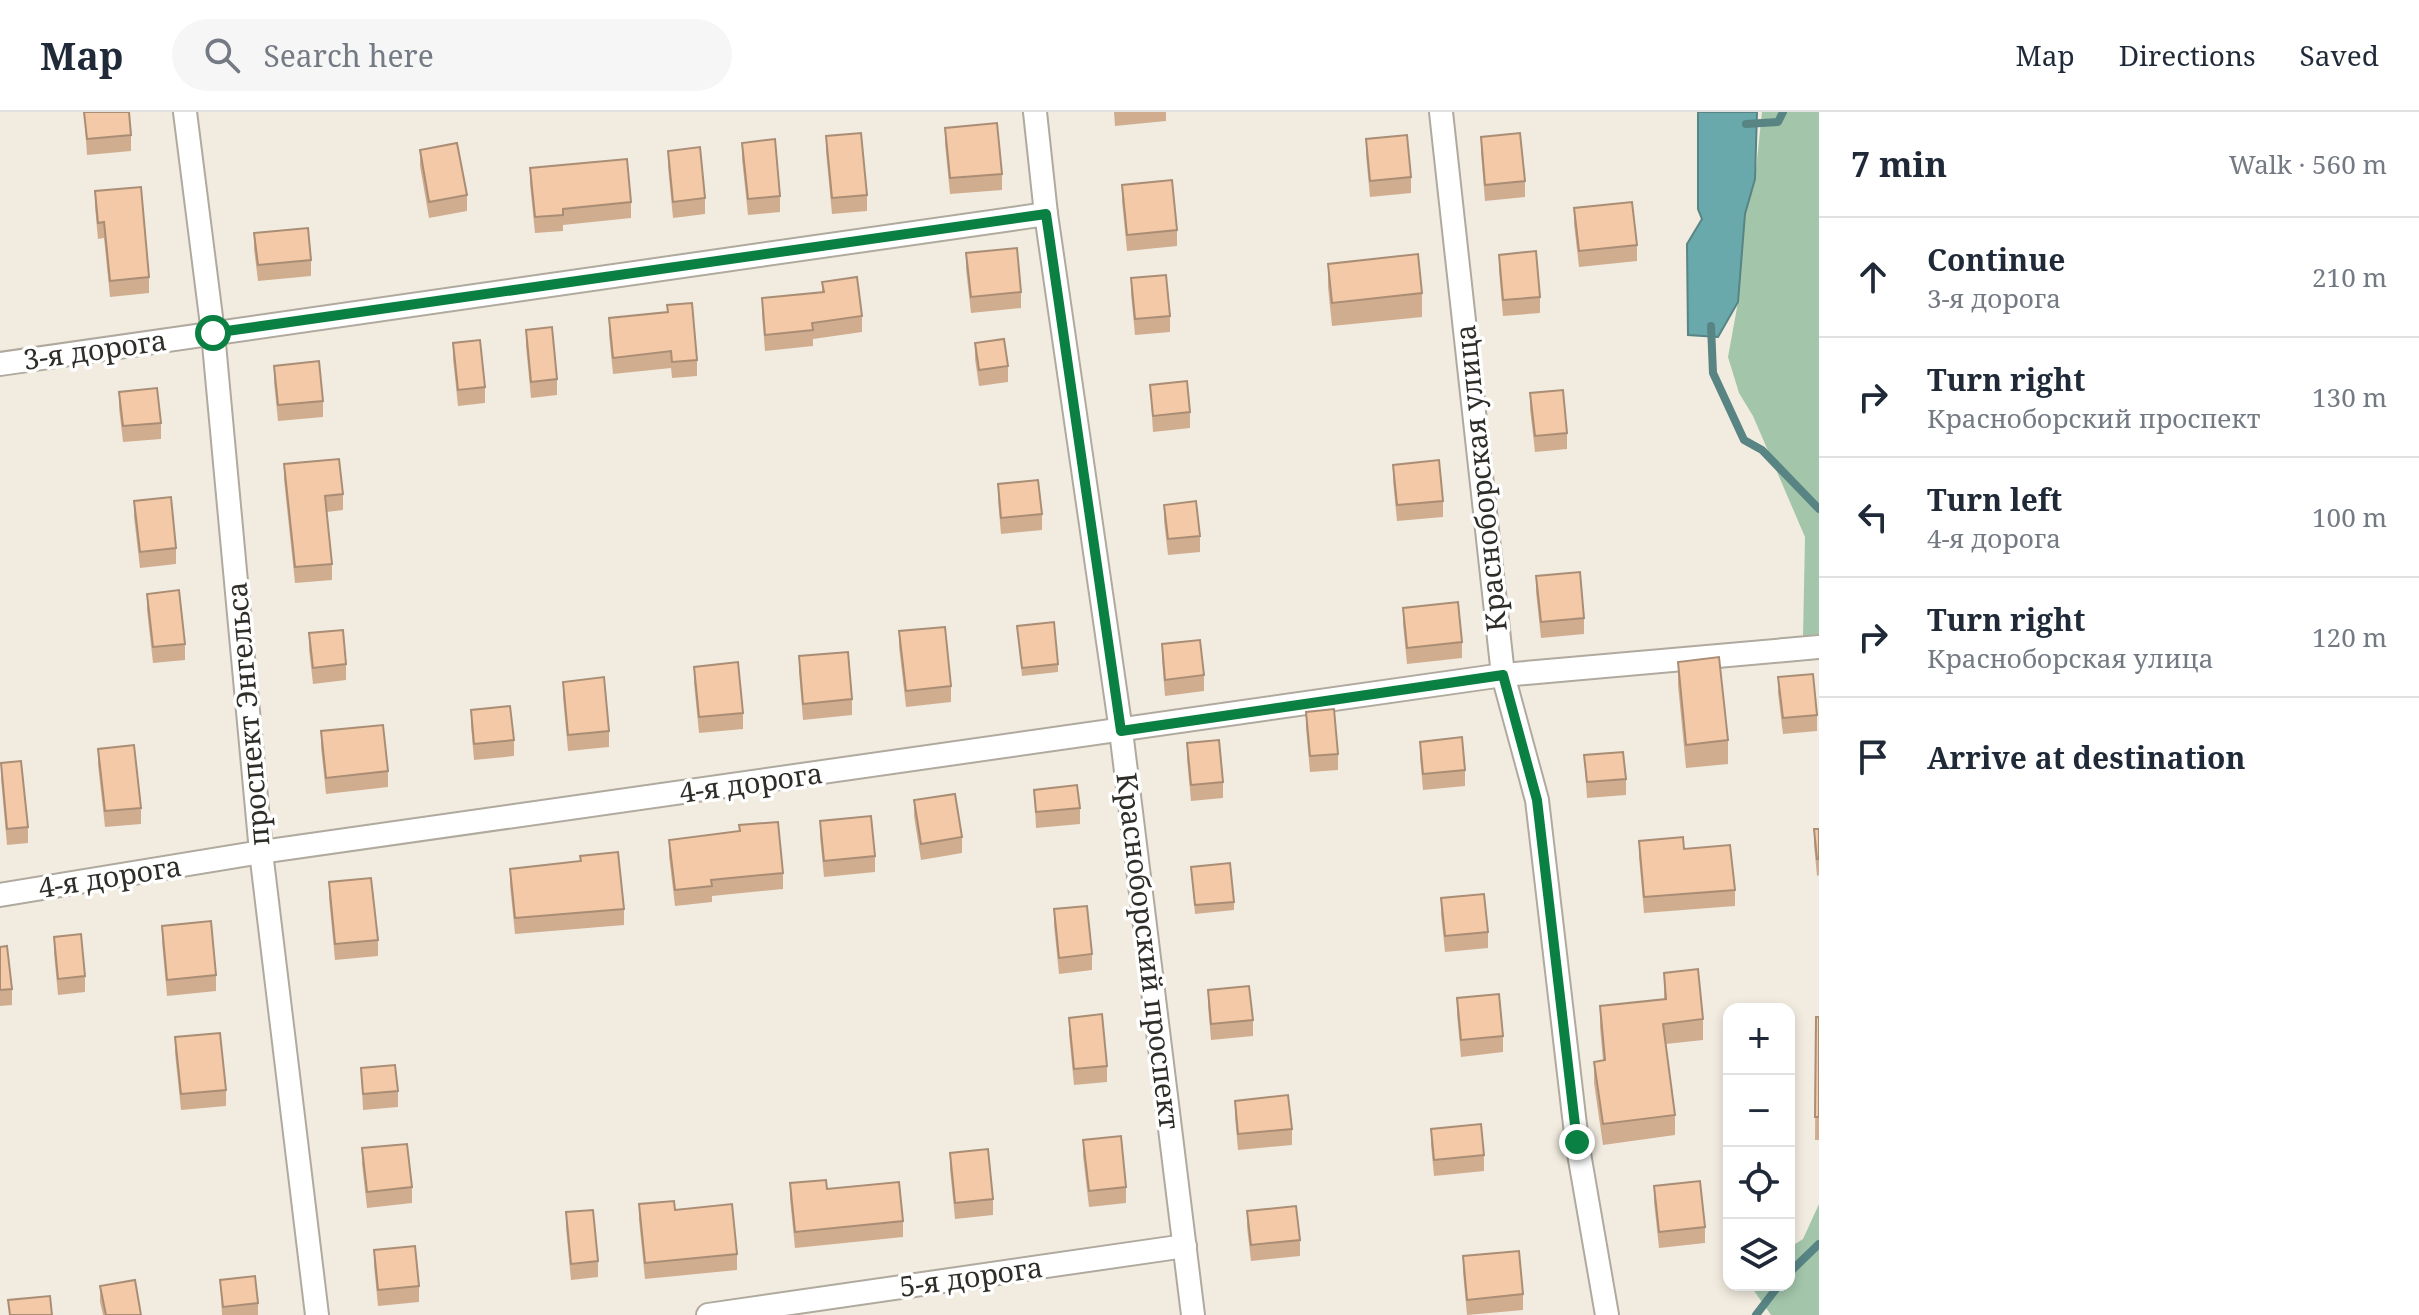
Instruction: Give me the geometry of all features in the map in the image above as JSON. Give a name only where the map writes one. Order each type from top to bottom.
[{"type":"street","name":"проспект Энгельса","points":[[185,112],[213,333],[261,852],[317,1315]]},
{"type":"street","name":"Красноборский проспект","points":[[1035,112],[1046,214],[1121,731],[1193,1315]]},
{"type":"street","name":"Красноборская улица","points":[[1441,112],[1503,675],[1537,800],[1577,1142],[1607,1315]]},
{"type":"street","name":"3-я дорога","points":[[0,364],[1046,214]]},
{"type":"street","name":"4-я дорога","points":[[0,895],[261,852],[1503,675],[1819,647]]},
{"type":"street","name":"5-я дорога","points":[[708,1315],[1185,1246]]},
{"type":"green space","points":[[1762,112],[1819,112],[1819,634],[1803,636],[1805,537],[1753,416],[1739,393],[1728,357],[1738,302],[1745,214],[1755,179]]},
{"type":"green space","points":[[1819,1204],[1819,1315],[1771,1315],[1754,1291],[1795,1291],[1795,1244],[1803,1239]]},
{"type":"water","points":[[1698,112],[1757,112],[1755,179],[1745,214],[1738,302],[1718,337],[1688,335],[1687,244],[1702,219],[1698,209]]},
{"type":"building","points":[[84,112],[129,112],[131,135],[87,139]]},
{"type":"building","points":[[997,123],[1002,174],[950,178],[945,128]]},
{"type":"building","points":[[861,133],[867,195],[832,198],[826,136]]},
{"type":"building","points":[[1520,133],[1525,181],[1485,185],[1481,137]]},
{"type":"building","points":[[1407,135],[1411,177],[1370,181],[1366,139]]},
{"type":"building","points":[[775,139],[780,196],[748,199],[742,143]]},
{"type":"building","points":[[457,143],[467,195],[429,202],[420,150]]},
{"type":"building","points":[[700,147],[705,198],[673,202],[668,151]]},
{"type":"building","points":[[627,159],[631,202],[563,209],[563,215],[535,217],[530,168]]},
{"type":"building","points":[[1172,180],[1177,230],[1127,235],[1122,185]]},
{"type":"building","points":[[141,187],[149,277],[110,281],[104,222],[98,223],[95,191]]},
{"type":"building","points":[[1632,202],[1637,245],[1579,251],[1574,208]]},
{"type":"building","points":[[308,228],[311,260],[258,265],[254,233]]},
{"type":"building","points":[[1017,248],[1021,292],[971,297],[966,253]]},
{"type":"building","points":[[1536,251],[1540,297],[1503,300],[1499,255]]},
{"type":"building","points":[[1418,254],[1422,293],[1332,303],[1328,264]]},
{"type":"building","points":[[1166,275],[1170,316],[1135,319],[1131,278]]},
{"type":"building","points":[[857,277],[862,316],[812,323],[813,330],[765,335],[762,298],[824,292],[822,282]]},
{"type":"building","points":[[692,303],[697,360],[672,362],[671,351],[613,358],[609,318],[668,312],[667,305]]},
{"type":"building","points":[[552,327],[557,379],[531,382],[526,330]]},
{"type":"building","points":[[1004,339],[1008,366],[979,370],[975,343]]},
{"type":"building","points":[[480,340],[485,387],[458,390],[453,343]]},
{"type":"building","points":[[319,361],[323,401],[278,405],[274,366]]},
{"type":"building","points":[[1187,381],[1190,412],[1153,416],[1150,385]]},
{"type":"building","points":[[157,388],[161,423],[123,426],[119,392]]},
{"type":"building","points":[[1563,390],[1567,433],[1535,436],[1530,393]]},
{"type":"building","points":[[339,459],[343,494],[325,496],[332,564],[295,567],[284,464]]},
{"type":"building","points":[[1439,460],[1443,501],[1397,505],[1393,465]]},
{"type":"building","points":[[1038,480],[1042,514],[1001,518],[998,484]]},
{"type":"building","points":[[171,497],[176,548],[140,552],[134,501]]},
{"type":"building","points":[[1196,501],[1200,536],[1168,539],[1164,505]]},
{"type":"building","points":[[1580,572],[1584,618],[1541,622],[1536,576]]},
{"type":"building","points":[[179,590],[185,644],[153,647],[147,594]]},
{"type":"building","points":[[1458,602],[1462,642],[1407,648],[1403,608]]},
{"type":"building","points":[[1054,622],[1058,664],[1022,668],[1017,626]]},
{"type":"building","points":[[945,627],[951,686],[906,691],[899,631]]},
{"type":"building","points":[[343,630],[346,664],[313,668],[309,633]]},
{"type":"building","points":[[1200,640],[1204,675],[1165,680],[1162,644]]},
{"type":"building","points":[[848,652],[852,699],[803,704],[799,656]]},
{"type":"building","points":[[1719,657],[1728,740],[1686,745],[1678,662]]},
{"type":"building","points":[[738,662],[743,713],[699,717],[694,667]]},
{"type":"building","points":[[1813,674],[1817,715],[1783,718],[1778,677]]},
{"type":"building","points":[[604,677],[609,731],[568,735],[563,682]]},
{"type":"building","points":[[510,706],[514,740],[474,744],[471,710]]},
{"type":"building","points":[[1334,709],[1338,754],[1310,756],[1306,712]]},
{"type":"building","points":[[383,725],[388,771],[326,778],[321,731]]},
{"type":"building","points":[[1462,737],[1465,770],[1423,774],[1420,742]]},
{"type":"building","points":[[1219,740],[1223,782],[1191,785],[1187,743]]},
{"type":"building","points":[[134,745],[141,808],[105,811],[98,749]]},
{"type":"building","points":[[1623,752],[1626,779],[1587,782],[1584,755]]},
{"type":"building","points":[[21,761],[28,827],[7,829],[1,763]]},
{"type":"building","points":[[1077,785],[1080,808],[1036,812],[1034,790]]},
{"type":"building","points":[[955,794],[962,837],[921,844],[914,800]]},
{"type":"building","points":[[871,816],[875,856],[824,861],[820,821]]},
{"type":"building","points":[[778,822],[783,873],[711,880],[712,886],[675,890],[669,840],[740,831],[739,825]]},
{"type":"building","points":[[1814,829],[1819,829],[1819,859],[1817,859]]},
{"type":"building","points":[[1683,837],[1684,849],[1730,845],[1735,890],[1644,897],[1639,841]]},
{"type":"building","points":[[618,852],[624,909],[515,918],[510,869],[581,861],[580,856]]},
{"type":"building","points":[[1230,863],[1234,902],[1195,905],[1191,867]]},
{"type":"building","points":[[371,878],[378,940],[335,944],[329,882]]},
{"type":"building","points":[[1484,894],[1488,932],[1445,936],[1441,898]]},
{"type":"building","points":[[1087,906],[1092,954],[1059,958],[1054,909]]},
{"type":"building","points":[[211,921],[216,975],[167,980],[162,926]]},
{"type":"building","points":[[81,934],[85,976],[58,979],[54,937]]},
{"type":"building","points":[[7,946],[12,989],[0,990],[0,947]]},
{"type":"building","points":[[1698,969],[1703,1019],[1663,1024],[1675,1115],[1603,1124],[1594,1062],[1605,1060],[1600,1006],[1666,999],[1664,973]]},
{"type":"building","points":[[1249,986],[1253,1020],[1211,1024],[1208,990]]},
{"type":"building","points":[[1499,994],[1503,1036],[1461,1040],[1457,998]]},
{"type":"building","points":[[1102,1014],[1107,1066],[1074,1069],[1069,1018]]},
{"type":"building","points":[[1816,1017],[1819,1017],[1819,1117],[1815,1117]]},
{"type":"building","points":[[220,1033],[226,1090],[181,1094],[175,1037]]},
{"type":"building","points":[[395,1065],[398,1091],[363,1094],[361,1068]]},
{"type":"building","points":[[1288,1095],[1292,1129],[1238,1134],[1235,1101]]},
{"type":"building","points":[[1481,1124],[1484,1155],[1434,1160],[1431,1129]]},
{"type":"building","points":[[1121,1136],[1126,1187],[1089,1191],[1083,1140]]},
{"type":"building","points":[[407,1144],[412,1187],[367,1192],[362,1148]]},
{"type":"building","points":[[988,1149],[993,1199],[955,1203],[950,1153]]},
{"type":"building","points":[[826,1180],[827,1189],[899,1182],[903,1221],[795,1232],[790,1183]]},
{"type":"building","points":[[1700,1181],[1705,1227],[1659,1232],[1654,1186]]},
{"type":"building","points":[[674,1201],[675,1210],[732,1204],[737,1254],[645,1263],[639,1204]]},
{"type":"building","points":[[1296,1206],[1300,1240],[1251,1245],[1247,1211]]},
{"type":"building","points":[[593,1210],[598,1261],[571,1264],[566,1212]]},
{"type":"building","points":[[415,1246],[419,1286],[378,1290],[374,1250]]},
{"type":"building","points":[[1519,1251],[1523,1294],[1467,1300],[1463,1256]]},
{"type":"building","points":[[255,1276],[258,1303],[223,1307],[220,1280]]},
{"type":"building","points":[[135,1280],[141,1315],[106,1315],[100,1286]]},
{"type":"building","points":[[50,1296],[52,1315],[10,1315],[8,1300]]},
{"type":"waterway","points":[[1746,124],[1778,122],[1783,112]]},
{"type":"waterway","points":[[1711,326],[1713,373],[1744,440],[1762,450],[1819,509]]},
{"type":"waterway","points":[[1795,1267],[1819,1244]]},
{"type":"waterway","points":[[1756,1315],[1774,1291]]},
{"type":"route","points":[[213,333],[1046,214],[1121,731],[1503,675],[1537,800],[1577,1142]]}]
